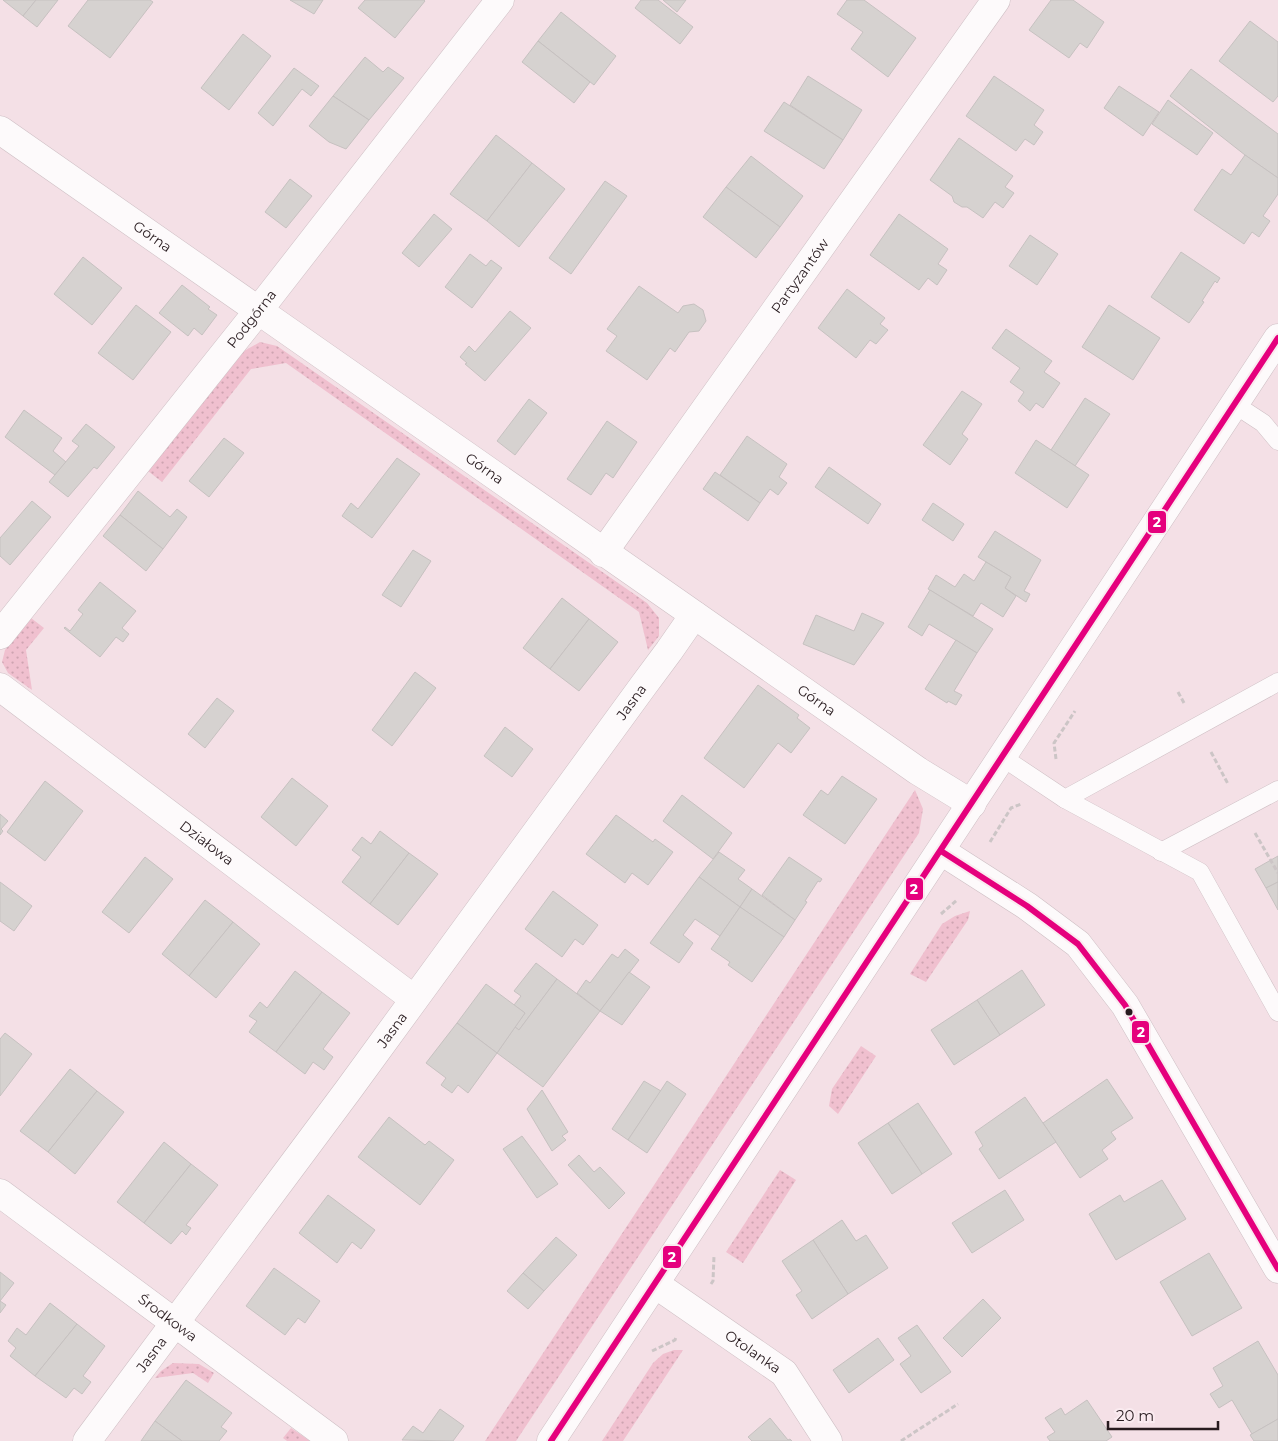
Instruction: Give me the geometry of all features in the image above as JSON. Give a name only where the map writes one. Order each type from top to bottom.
[{"type":"street","name":"Podgórna","points":[[0,635],[258,311],[500,0]]},
{"type":"street","name":"Partyzantów","points":[[603,553],[996,0]]},
{"type":"street","name":"Górna","points":[[0,130],[603,553],[918,771],[972,804]]},
{"type":"street","points":[[551,1441],[1278,338]]},
{"type":"street","name":"Jasna","points":[[87,1441],[642,686],[670,652],[694,615]]},
{"type":"street","name":"Działowa","points":[[0,687],[414,998]]},
{"type":"street","points":[[941,851],[1026,906],[1078,944],[1125,1005],[1278,1269]]},
{"type":"street","name":"Środkowa","points":[[0,1193],[334,1441]]},
{"type":"street","name":"Otolanka","points":[[655,1284],[784,1373],[828,1441]]},
{"type":"lane","points":[[1234,404],[1262,423],[1278,440]]},
{"type":"lane","points":[[1065,799],[1278,682]]},
{"type":"lane","points":[[1002,757],[1065,799],[1200,872],[1278,1012]]},
{"type":"lane","points":[[1161,852],[1278,790]]},
{"type":"path","points":[[988,845],[1011,808],[1028,802]]},
{"type":"path","points":[[901,1441],[958,1404]]},
{"type":"shaded area","points":[[260,342],[277,346],[647,603],[659,618],[659,636],[648,650],[639,612],[286,363],[251,369],[162,482],[148,471],[244,351]]},
{"type":"shaded area","points":[[31,618],[44,628],[26,650],[32,690],[8,673],[2,662],[5,650]]},
{"type":"shaded area","points":[[915,790],[923,809],[919,833],[516,1441],[485,1441]]},
{"type":"shaded area","points":[[970,911],[968,920],[926,982],[910,974],[942,924],[955,916]]},
{"type":"shaded area","points":[[861,1046],[876,1056],[838,1114],[829,1106],[832,1089]]},
{"type":"shaded area","points":[[780,1170],[796,1180],[743,1263],[726,1252]]},
{"type":"shaded area","points":[[674,1350],[683,1350],[623,1441],[602,1441],[653,1363],[663,1354]]},
{"type":"shaded area","points":[[173,1363],[199,1364],[214,1373],[208,1383],[193,1373],[155,1378],[161,1371]]},
{"type":"shaded area","points":[[291,1428],[310,1441],[287,1441],[283,1438]]},
{"type":"building","points":[[3,0],[36,0],[23,16]]},
{"type":"building","points":[[36,0],[58,0],[37,27],[23,16]]},
{"type":"building","points":[[88,0],[150,0],[153,2],[110,58],[68,26]]},
{"type":"building","points":[[290,0],[323,0],[314,14]]},
{"type":"building","points":[[365,0],[425,1],[395,38],[358,8]]},
{"type":"building","points":[[641,0],[658,0],[693,27],[680,44],[635,8]]},
{"type":"building","points":[[663,0],[686,0],[677,12]]},
{"type":"building","points":[[847,0],[864,0],[916,38],[888,77],[851,49],[863,32],[837,14]]},
{"type":"building","points":[[1051,0],[1073,0],[1104,22],[1087,48],[1080,43],[1069,58],[1029,30]]},
{"type":"building","points":[[561,12],[616,56],[594,85],[538,41]]},
{"type":"building","points":[[1250,21],[1278,42],[1278,96],[1273,102],[1219,61]]},
{"type":"building","points":[[243,34],[271,56],[229,110],[201,88]]},
{"type":"building","points":[[538,41],[590,82],[574,103],[522,62]]},
{"type":"building","points":[[365,57],[383,72],[388,67],[404,78],[369,120],[333,96]]},
{"type":"building","points":[[294,68],[319,86],[311,96],[302,89],[273,126],[258,113]]},
{"type":"building","points":[[1191,69],[1278,134],[1278,178],[1245,155],[1170,96]]},
{"type":"building","points":[[808,76],[862,110],[843,140],[790,105]]},
{"type":"building","points":[[994,76],[1044,110],[1034,125],[1043,132],[1034,145],[1025,139],[1016,151],[966,116]]},
{"type":"building","points":[[1119,86],[1159,112],[1143,136],[1104,108]]},
{"type":"building","points":[[333,96],[369,120],[346,149],[329,142],[309,126]]},
{"type":"building","points":[[1168,100],[1213,133],[1197,155],[1152,124]]},
{"type":"building","points":[[784,102],[843,140],[824,169],[764,131]]},
{"type":"building","points":[[496,135],[532,163],[487,221],[450,194]]},
{"type":"building","points":[[959,138],[1013,176],[1005,187],[1014,193],[1003,208],[995,202],[983,218],[967,207],[962,207],[954,202],[952,196],[930,180]]},
{"type":"building","points":[[1245,155],[1278,178],[1278,194],[1263,216],[1270,221],[1259,237],[1252,232],[1244,244],[1194,210],[1222,169],[1231,175]]},
{"type":"building","points":[[751,156],[803,196],[780,227],[726,187]]},
{"type":"building","points":[[532,163],[565,189],[519,247],[487,221]]},
{"type":"building","points":[[290,179],[312,196],[286,228],[265,212]]},
{"type":"building","points":[[605,181],[627,196],[571,274],[549,258]]},
{"type":"building","points":[[726,187],[780,227],[756,258],[703,217]]},
{"type":"building","points":[[434,214],[452,229],[419,267],[402,253]]},
{"type":"building","points":[[899,214],[948,249],[938,264],[947,270],[937,285],[928,278],[919,290],[870,255]]},
{"type":"building","points":[[1030,235],[1058,254],[1037,285],[1009,266]]},
{"type":"building","points":[[1181,252],[1220,278],[1217,283],[1215,281],[1202,301],[1204,302],[1189,323],[1151,297]]},
{"type":"building","points":[[470,254],[486,266],[491,260],[502,268],[472,308],[445,287]]},
{"type":"building","points":[[83,257],[122,288],[92,325],[54,294]]},
{"type":"building","points":[[182,285],[210,307],[208,309],[217,315],[202,335],[194,328],[188,336],[159,313]]},
{"type":"building","points":[[639,286],[678,313],[683,306],[694,304],[703,310],[706,321],[699,331],[689,332],[675,352],[670,348],[647,380],[606,351],[617,336],[607,329]]},
{"type":"building","points":[[847,289],[885,318],[880,324],[888,330],[876,344],[870,340],[856,358],[818,328]]},
{"type":"building","points":[[136,305],[171,332],[133,380],[98,353]]},
{"type":"building","points":[[1109,305],[1160,338],[1133,380],[1082,347]]},
{"type":"building","points":[[510,311],[531,328],[485,381],[465,364],[467,363],[460,357],[469,346],[475,352]]},
{"type":"building","points":[[1006,329],[1052,361],[1044,372],[1060,383],[1043,408],[1036,403],[1030,411],[1018,401],[1024,392],[1010,382],[1020,368],[992,348]]},
{"type":"building","points":[[962,391],[982,404],[962,434],[968,439],[950,465],[923,445]]},
{"type":"building","points":[[1085,398],[1110,414],[1075,466],[1051,450]]},
{"type":"building","points":[[529,399],[547,413],[515,455],[497,441]]},
{"type":"building","points":[[24,410],[62,438],[53,451],[66,462],[55,475],[5,437]]},
{"type":"building","points":[[607,421],[637,442],[613,478],[606,473],[591,495],[567,479]]},
{"type":"building","points":[[86,424],[115,447],[97,469],[94,467],[68,497],[49,482],[79,446],[72,441]]},
{"type":"building","points":[[747,436],[787,464],[779,477],[787,483],[778,495],[770,489],[760,503],[720,475]]},
{"type":"building","points":[[224,438],[244,453],[209,497],[189,481]]},
{"type":"building","points":[[1036,440],[1089,475],[1067,508],[1015,473]]},
{"type":"building","points":[[397,458],[420,474],[372,538],[342,516],[351,503],[358,509]]},
{"type":"building","points":[[829,467],[881,504],[868,524],[815,487]]},
{"type":"building","points":[[715,472],[760,503],[748,521],[703,489]]},
{"type":"building","points":[[138,491],[170,517],[177,509],[187,517],[163,549],[120,515]]},
{"type":"building","points":[[32,501],[51,517],[10,565],[0,556],[0,538]]},
{"type":"building","points":[[933,503],[964,524],[953,541],[922,520]]},
{"type":"building","points":[[120,515],[163,549],[146,571],[103,536]]},
{"type":"building","points":[[995,531],[1041,560],[1024,591],[1030,594],[1026,602],[1005,588],[1011,577],[978,557]]},
{"type":"building","points":[[413,550],[431,561],[401,607],[382,595]]},
{"type":"building","points":[[986,562],[1011,577],[1005,588],[1016,596],[1003,617],[981,603],[973,616],[928,589],[936,575],[955,587],[964,574],[974,581]]},
{"type":"building","points":[[100,582],[136,611],[122,628],[129,634],[123,642],[116,637],[100,657],[64,628],[70,631],[83,614],[78,610]]},
{"type":"building","points":[[930,590],[993,629],[977,653],[929,624],[922,636],[908,627]]},
{"type":"building","points":[[562,598],[589,619],[550,669],[523,648]]},
{"type":"building","points":[[862,613],[884,623],[854,665],[803,644],[816,615],[854,631]]},
{"type":"building","points":[[589,619],[618,642],[579,691],[550,669]]},
{"type":"building","points":[[956,640],[977,653],[954,691],[962,695],[956,705],[948,701],[947,703],[925,689]]},
{"type":"building","points":[[415,672],[436,688],[392,746],[372,730]]},
{"type":"building","points":[[758,685],[799,715],[797,718],[810,728],[791,753],[778,743],[744,788],[704,758]]},
{"type":"building","points":[[217,698],[234,711],[205,748],[188,734]]},
{"type":"building","points":[[505,727],[533,749],[512,777],[484,756]]},
{"type":"building","points":[[842,776],[877,799],[845,844],[803,815],[821,790],[828,795]]},
{"type":"building","points":[[292,778],[328,806],[296,846],[261,817]]},
{"type":"building","points":[[45,781],[83,811],[45,861],[7,832]]},
{"type":"building","points":[[682,795],[732,833],[713,859],[663,821]]},
{"type":"building","points":[[0,814],[8,821],[1,829],[3,831],[0,835]]},
{"type":"building","points":[[616,815],[653,842],[655,839],[673,852],[648,885],[632,873],[625,883],[586,854]]},
{"type":"building","points":[[380,831],[409,853],[370,904],[342,882],[361,857],[352,850],[362,837],[371,844]]},
{"type":"building","points":[[719,852],[745,870],[738,879],[752,889],[740,907],[699,877]]},
{"type":"building","points":[[409,853],[438,874],[398,925],[370,904]]},
{"type":"building","points":[[1278,856],[1278,882],[1266,888],[1255,869]]},
{"type":"building","points":[[145,857],[173,879],[129,933],[102,912]]},
{"type":"building","points":[[789,857],[822,879],[820,882],[818,881],[795,920],[762,895]]},
{"type":"building","points":[[699,877],[740,907],[720,936],[695,919],[683,935],[693,943],[679,963],[650,943]]},
{"type":"building","points":[[0,882],[32,906],[14,931],[0,921]]},
{"type":"building","points":[[1278,882],[1278,910],[1266,888]]},
{"type":"building","points":[[752,889],[795,920],[784,937],[740,907]]},
{"type":"building","points":[[553,891],[598,925],[583,945],[575,939],[562,957],[525,929]]},
{"type":"building","points":[[205,900],[233,922],[189,976],[162,954]]},
{"type":"building","points":[[740,907],[784,937],[752,982],[728,965],[730,962],[711,949]]},
{"type":"building","points":[[233,922],[260,944],[216,998],[189,976]]},
{"type":"building","points":[[625,949],[639,960],[600,1011],[577,993],[586,980],[590,983],[612,954],[618,958]]},
{"type":"building","points":[[536,963],[557,979],[519,1030],[515,1027],[525,1013],[514,1005],[521,996],[514,991]]},
{"type":"building","points":[[1022,970],[1045,1005],[1000,1035],[977,1000]]},
{"type":"building","points":[[295,971],[322,992],[276,1052],[249,1032],[257,1021],[249,1016],[260,1002],[267,1008]]},
{"type":"building","points":[[629,972],[650,987],[622,1025],[600,1011]]},
{"type":"building","points":[[557,979],[600,1011],[543,1087],[497,1053],[515,1027],[519,1030]]},
{"type":"building","points":[[486,984],[525,1013],[497,1053],[457,1023]]},
{"type":"building","points":[[322,992],[350,1013],[323,1049],[333,1057],[324,1070],[313,1062],[305,1074],[276,1052]]},
{"type":"building","points":[[977,1000],[1000,1035],[954,1065],[931,1030]]},
{"type":"building","points":[[457,1023],[497,1053],[468,1093],[458,1085],[452,1093],[441,1085],[446,1078],[426,1063]]},
{"type":"building","points":[[5,1033],[32,1054],[0,1096],[0,1039]]},
{"type":"building","points":[[70,1069],[97,1091],[48,1152],[20,1131]]},
{"type":"building","points":[[1107,1079],[1133,1118],[1111,1132],[1116,1139],[1102,1150],[1108,1159],[1080,1178],[1043,1123]]},
{"type":"building","points":[[644,1081],[661,1091],[628,1140],[612,1129]]},
{"type":"building","points":[[667,1081],[686,1094],[647,1153],[628,1140]]},
{"type":"building","points":[[542,1090],[568,1132],[562,1136],[566,1140],[552,1151],[527,1109]]},
{"type":"building","points":[[97,1091],[124,1112],[75,1174],[48,1152]]},
{"type":"building","points":[[1025,1097],[1056,1142],[999,1179],[979,1149],[983,1146],[975,1132]]},
{"type":"building","points":[[918,1103],[952,1154],[922,1174],[888,1123]]},
{"type":"building","points":[[389,1117],[425,1145],[429,1141],[454,1160],[420,1205],[358,1157]]},
{"type":"building","points":[[888,1123],[922,1174],[892,1194],[858,1143]]},
{"type":"building","points":[[522,1136],[558,1184],[537,1198],[503,1149]]},
{"type":"building","points":[[164,1142],[191,1164],[144,1223],[117,1202]]},
{"type":"building","points":[[579,1155],[594,1172],[600,1167],[625,1193],[609,1209],[568,1165]]},
{"type":"building","points":[[191,1164],[218,1185],[186,1225],[191,1228],[186,1235],[182,1231],[171,1244],[144,1223]]},
{"type":"building","points":[[1162,1180],[1186,1219],[1116,1260],[1089,1214],[1120,1195],[1124,1202]]},
{"type":"building","points":[[1005,1190],[1024,1220],[972,1253],[952,1223]]},
{"type":"building","points":[[328,1195],[375,1230],[361,1249],[352,1242],[337,1263],[299,1233]]},
{"type":"building","points":[[842,1220],[856,1241],[866,1235],[888,1268],[848,1294],[813,1240]]},
{"type":"building","points":[[556,1237],[577,1255],[544,1291],[523,1273]]},
{"type":"building","points":[[813,1240],[848,1294],[812,1319],[796,1295],[802,1291],[782,1261]]},
{"type":"building","points":[[1209,1253],[1242,1308],[1192,1336],[1160,1282]]},
{"type":"building","points":[[274,1268],[320,1301],[305,1323],[298,1318],[285,1335],[246,1306]]},
{"type":"building","points":[[0,1272],[14,1283],[0,1301]]},
{"type":"building","points":[[523,1273],[544,1291],[528,1309],[507,1291]]},
{"type":"building","points":[[983,1299],[1001,1318],[962,1357],[943,1338]]},
{"type":"building","points":[[0,1301],[6,1305],[0,1313]]},
{"type":"building","points":[[50,1303],[77,1324],[35,1376],[10,1356],[16,1348],[8,1341],[17,1328],[26,1335]]},
{"type":"building","points":[[77,1324],[105,1346],[83,1376],[91,1382],[82,1394],[74,1388],[66,1398],[35,1376]]},
{"type":"building","points":[[917,1325],[951,1372],[921,1393],[900,1364],[911,1356],[898,1338]]},
{"type":"building","points":[[878,1338],[894,1360],[849,1393],[833,1370]]},
{"type":"building","points":[[1258,1341],[1278,1375],[1278,1419],[1252,1434],[1232,1400],[1219,1408],[1210,1394],[1223,1386],[1213,1368]]},
{"type":"building","points":[[186,1380],[232,1413],[221,1427],[227,1431],[219,1441],[182,1441],[155,1421]]},
{"type":"building","points":[[1087,1400],[1112,1437],[1106,1441],[1050,1441],[1047,1437],[1055,1432],[1045,1418],[1061,1408],[1065,1415]]},
{"type":"building","points":[[440,1409],[464,1426],[453,1441],[402,1440],[413,1426],[423,1433]]},
{"type":"building","points":[[770,1418],[788,1440],[792,1441],[752,1441],[748,1437]]},
{"type":"building","points":[[1278,1419],[1278,1441],[1254,1441],[1250,1435]]},
{"type":"building","points":[[155,1421],[182,1441],[141,1441]]},
{"type":"transit line","name":"2","points":[[551,1441],[1278,338]]},
{"type":"transit line","name":"2","points":[[941,851],[1027,906],[1078,944],[1125,1005],[1278,1269]]}]
